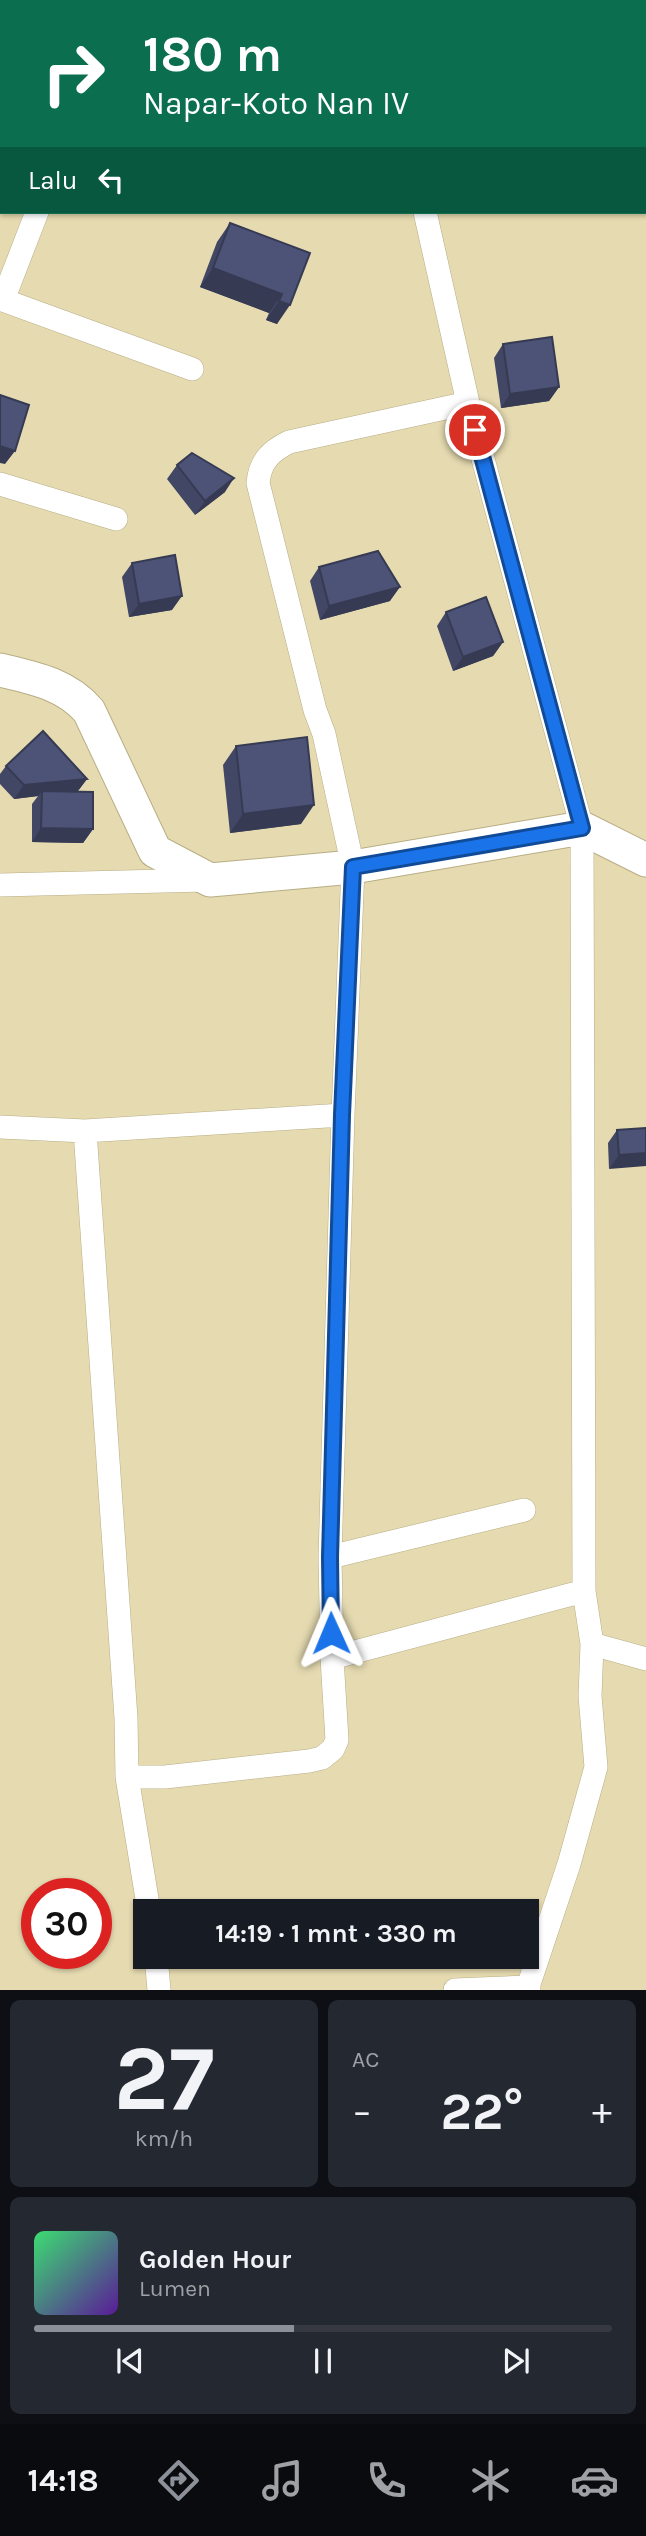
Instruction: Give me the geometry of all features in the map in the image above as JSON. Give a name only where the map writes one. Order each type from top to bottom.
[{"type":"street","points":[[36,214],[2,299],[191,369]]},
{"type":"street","points":[[425,214],[468,403],[582,828],[584,1591],[592,1644],[590,1696],[596,1767],[569,1864],[528,1988],[455,1990]]},
{"type":"street","points":[[127,1777],[165,1777],[290,1764],[322,1758],[333,1749],[337,1740],[330,1557],[342,1115],[353,867],[324,734],[315,710],[258,483],[258,474],[271,451],[289,442],[468,403]]},
{"type":"street","points":[[0,484],[116,519]]},
{"type":"street","points":[[0,670],[66,689],[79,699],[89,711],[155,851],[210,880]]},
{"type":"street","points":[[0,885],[210,880],[353,867],[582,828],[646,860]]},
{"type":"street","points":[[0,1127],[85,1131],[342,1115]]},
{"type":"street","points":[[85,1131],[124,1691],[127,1777],[147,1899]]},
{"type":"street","points":[[330,1557],[524,1510]]},
{"type":"street","points":[[332,1658],[584,1591]]},
{"type":"street","points":[[592,1644],[646,1659]]},
{"type":"street","points":[[157,1969],[159,1990]]},
{"type":"building","points":[[230,223],[310,253],[290,305],[279,301],[282,294],[213,268]]},
{"type":"building","points":[[552,337],[559,387],[510,394],[503,344]]},
{"type":"building","points":[[0,395],[29,405],[15,451],[0,446]]},
{"type":"building","points":[[192,453],[234,478],[205,501],[177,465]]},
{"type":"building","points":[[378,551],[400,587],[329,606],[319,567]]},
{"type":"building","points":[[175,555],[182,596],[139,604],[132,563]]},
{"type":"building","points":[[486,597],[503,642],[463,657],[446,612]]},
{"type":"building","points":[[43,731],[87,779],[24,785],[6,766]]},
{"type":"building","points":[[307,737],[314,805],[243,814],[236,746]]},
{"type":"building","points":[[42,791],[93,792],[93,829],[41,828]]},
{"type":"building","points":[[646,1128],[646,1153],[619,1155],[617,1130]]},
{"type":"route","points":[[331,1633],[330,1557],[342,1115],[353,867],[582,828],[475,430]]}]
